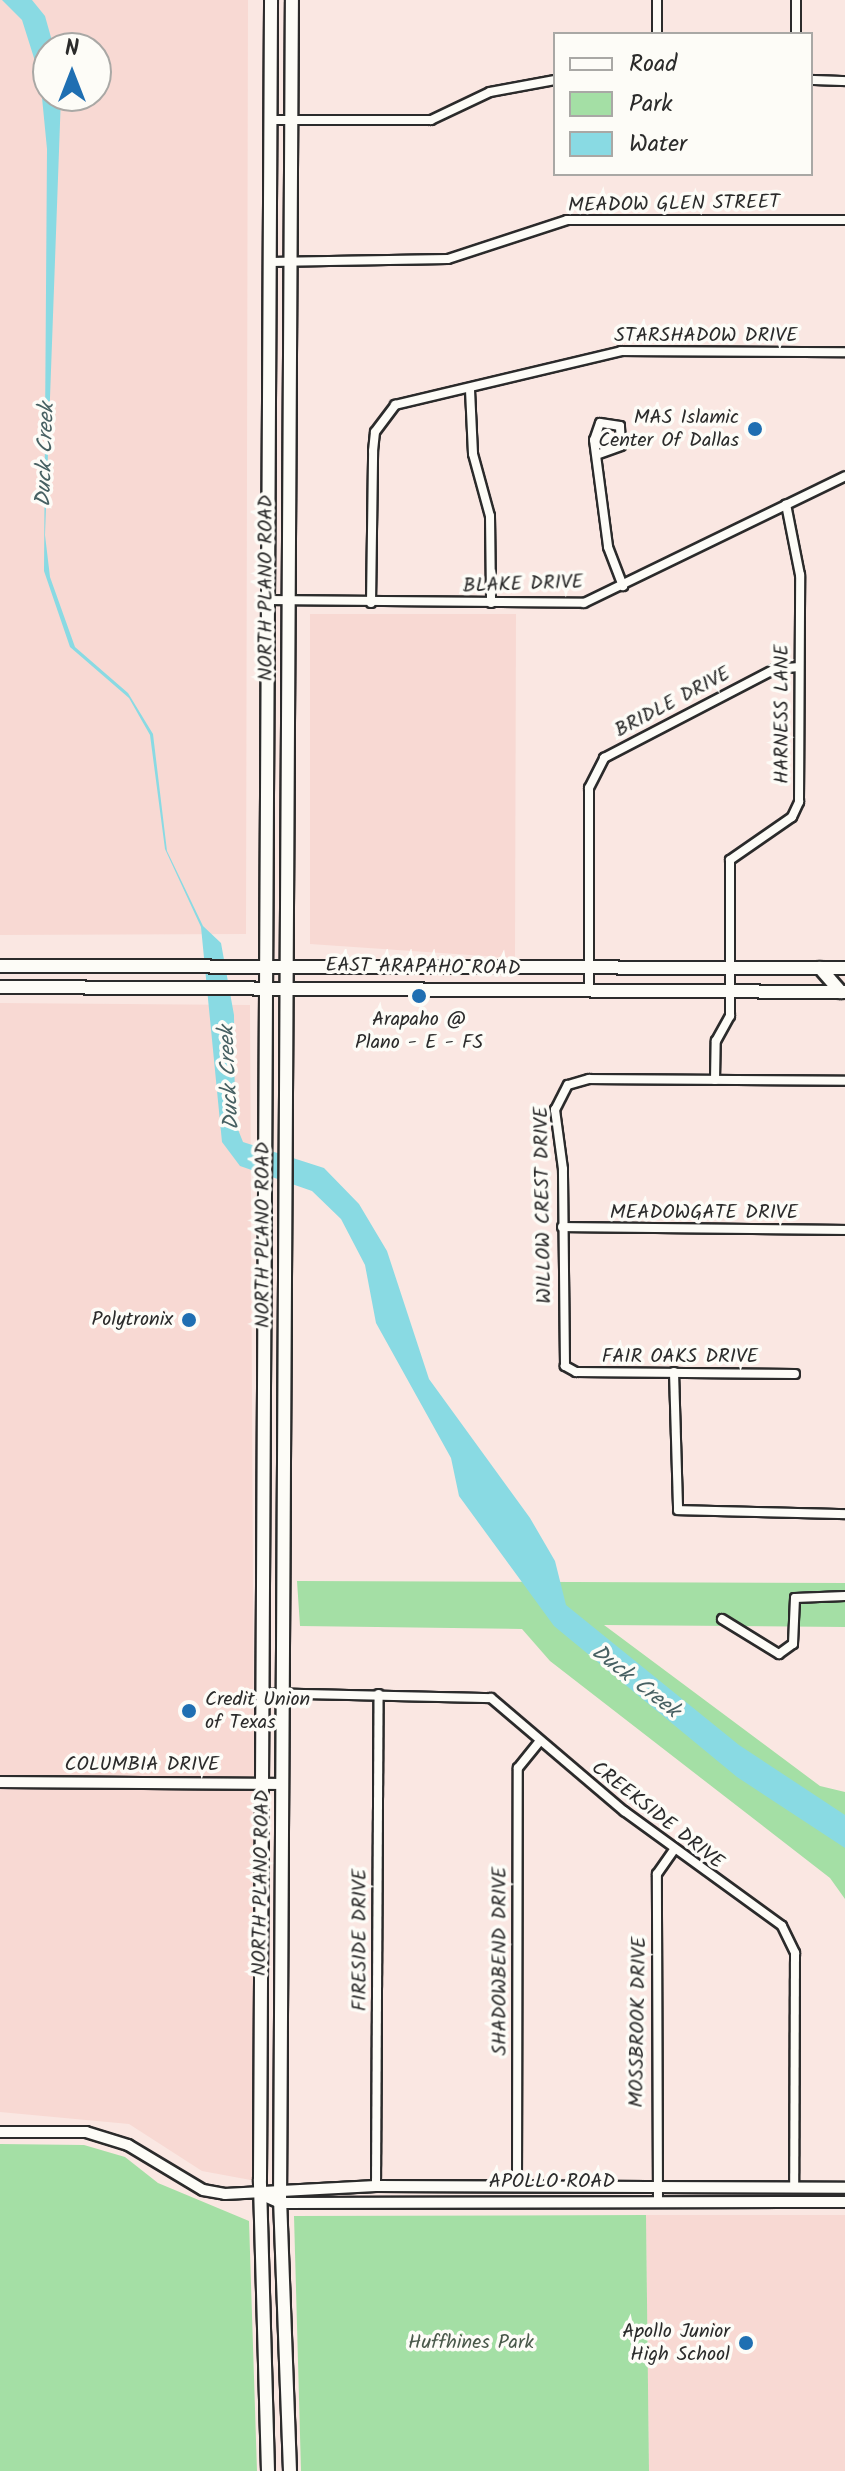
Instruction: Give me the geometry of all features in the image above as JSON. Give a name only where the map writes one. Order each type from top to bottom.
[{"type":"main road","name":"NORTH PLANO ROAD","points":[[268,2471],[260,2194],[271,0]]},
{"type":"main road","name":"NORTH PLANO ROAD","points":[[290,2471],[280,2203],[292,0]]},
{"type":"main road","points":[[270,414],[288,414]]},
{"type":"main road","name":"EAST ARAPAHO ROAD","points":[[0,966],[845,968]]},
{"type":"main road","points":[[820,968],[843,992]]},
{"type":"main road","name":"EAST ARAPAHO ROAD","points":[[0,987],[843,992]]},
{"type":"main road","points":[[263,1576],[284,1576]]},
{"type":"main road","points":[[262,2009],[281,2010]]},
{"type":"street","points":[[657,0],[657,32]]},
{"type":"street","points":[[796,0],[796,32]]},
{"type":"street","points":[[271,120],[431,120],[490,92],[553,80]]},
{"type":"street","points":[[813,80],[845,81]]},
{"type":"street","name":"MEADOW GLEN STREET","points":[[270,262],[448,259],[567,220],[845,220]]},
{"type":"street","name":"STARSHADOW DRIVE","points":[[371,603],[375,432],[395,405],[412,397],[470,390],[621,351],[845,352]]},
{"type":"street","points":[[470,390],[473,454],[490,516],[491,603]]},
{"type":"street","points":[[599,454],[608,547],[623,586]]},
{"type":"street","name":"BLAKE DRIVE","points":[[270,600],[584,603],[845,476]]},
{"type":"street","name":"HARNESS LANE","points":[[715,1080],[729,990],[730,860],[792,817],[799,802],[798,538],[786,504]]},
{"type":"street","name":"BRIDLE DRIVE","points":[[589,990],[589,788],[604,758],[775,669],[799,667]]},
{"type":"street","name":"WILLOW CREST DRIVE","points":[[565,1366],[562,1227],[555,1110],[568,1085],[715,1080],[845,1081]]},
{"type":"street","name":"MEADOWGATE DRIVE","points":[[562,1227],[845,1230]]},
{"type":"street","name":"FAIR OAKS DRIVE","points":[[565,1366],[795,1374]]},
{"type":"street","points":[[674,1372],[678,1510],[845,1514]]},
{"type":"street","points":[[722,1619],[779,1654],[793,1644],[795,1598],[845,1596]]},
{"type":"street","name":"CREEKSIDE DRIVE","points":[[263,1693],[484,1695],[538,1743],[674,1850],[793,1937],[794,2188]]},
{"type":"street","name":"FIRESIDE DRIVE","points":[[376,2186],[379,1694]]},
{"type":"street","name":"SHADOWBEND DRIVE","points":[[517,2186],[518,1768],[538,1743]]},
{"type":"street","name":"COLUMBIA DRIVE","points":[[0,1782],[283,1784]]},
{"type":"street","name":"MOSSBROOK DRIVE","points":[[658,2200],[655,2186],[657,1874],[674,1850]]},
{"type":"street","name":"APOLLO ROAD","points":[[0,2132],[86,2132],[128,2145],[203,2190],[260,2194],[281,2188],[376,2186],[845,2188]]},
{"type":"street","name":"APOLLO ROAD","points":[[260,2194],[280,2203],[845,2202]]},
{"type":"shaded area","points":[[0,0],[248,0],[246,934],[0,935]]},
{"type":"shaded area","points":[[310,614],[516,614],[515,958],[310,944]]},
{"type":"shaded area","points":[[0,1003],[250,1005],[256,2181],[202,2171],[129,2124],[0,2112]]},
{"type":"shaded area","name":"Apollo Junior High School","points":[[646,2215],[845,2215],[845,2471],[649,2471]]},
{"type":"green space","points":[[297,1581],[845,1583],[845,1627],[604,1625],[820,1786],[845,1792],[845,1899],[830,1878],[550,1661],[522,1629],[300,1626]]},
{"type":"green space","points":[[0,2144],[84,2145],[125,2157],[158,2183],[249,2221],[257,2471],[0,2471]]},
{"type":"green space","name":"Huffhines Park","points":[[646,2215],[649,2471],[301,2471],[294,2216]]},
{"type":"water","points":[[2,0],[32,0],[45,16],[50,32],[32,32],[32,52],[22,20]]},
{"type":"water","name":"Duck Creek","points":[[43,112],[60,112],[45,535],[50,577],[75,647],[128,693],[153,734],[167,851],[203,926],[221,943],[234,1015],[235,1122],[243,1142],[324,1168],[359,1204],[387,1251],[429,1379],[530,1518],[555,1561],[566,1605],[739,1745],[845,1815],[845,1848],[737,1777],[554,1626],[459,1496],[451,1458],[376,1323],[365,1265],[341,1219],[312,1191],[240,1166],[222,1142],[201,927],[165,849],[150,735],[129,698],[70,647],[44,571],[47,149]]},
{"type":"place","name":"MAS Islamic Center Of Dallas","points":[[755,429]]},
{"type":"place","name":"Arapaho @ Plano - E - FS","points":[[419,996]]},
{"type":"place","name":"Polytronix","points":[[189,1320]]},
{"type":"place","name":"Credit Union of Texas","points":[[189,1711]]},
{"type":"place","name":"Apollo Junior High School","points":[[746,2343]]}]
